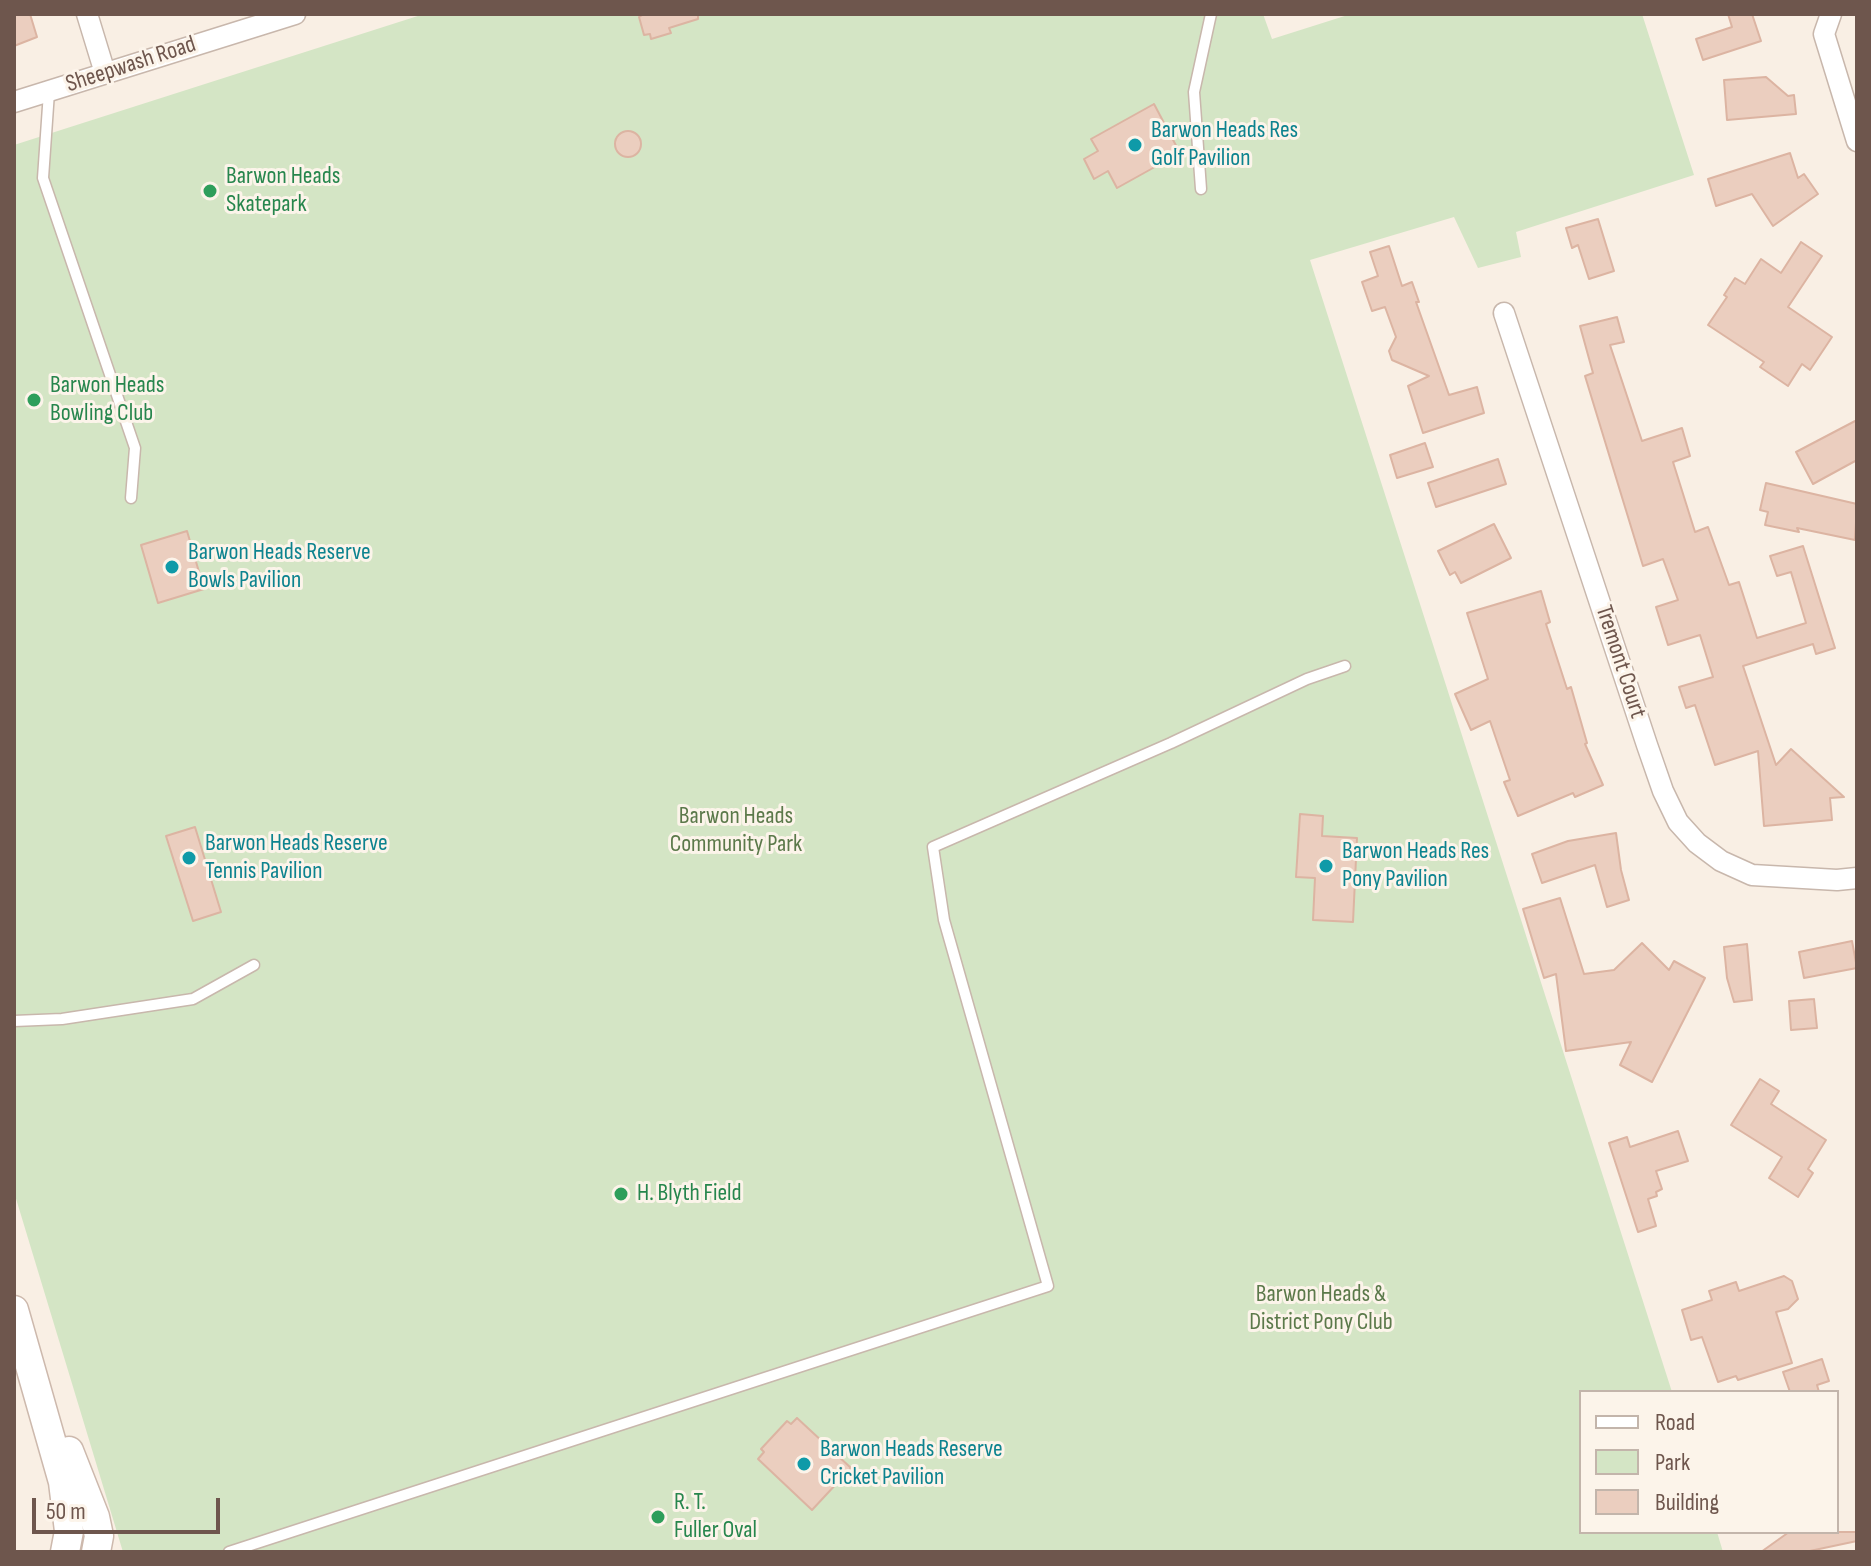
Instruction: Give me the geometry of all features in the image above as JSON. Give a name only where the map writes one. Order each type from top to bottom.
[{"type":"street","points":[[87,14],[105,73]]},
{"type":"street","name":"Sheepwash Road","points":[[14,102],[295,14]]},
{"type":"street","points":[[1831,14],[1824,34],[1857,141]]},
{"type":"street","name":"Tremont Court","points":[[1504,313],[1647,745],[1678,822],[1697,843],[1721,861],[1752,875],[1807,879],[1857,878]]},
{"type":"street","points":[[14,1310],[63,1482],[69,1531],[66,1552]]},
{"type":"street","points":[[26,1347],[95,1517],[99,1536],[96,1552]]},
{"type":"lane","points":[[1201,189],[1194,92],[1211,14]]},
{"type":"lane","points":[[49,91],[43,178],[135,448],[131,498]]},
{"type":"lane","points":[[229,1552],[1048,1286],[944,920],[933,847],[1171,743],[1307,679],[1345,666]]},
{"type":"lane","points":[[14,1021],[62,1019],[193,999],[254,965]]},
{"type":"green space","name":"Barwon Heads Community Park","points":[[424,14],[1263,14],[1272,39],[1351,14],[1642,14],[1694,175],[1516,232],[1521,257],[1478,268],[1454,217],[1310,260],[1671,1390],[1579,1390],[1579,1534],[1718,1534],[1723,1552],[123,1552],[14,1192],[14,145]]},
{"type":"building","points":[[14,14],[30,14],[37,37],[14,46]]},
{"type":"building","points":[[644,14],[698,14],[698,19],[669,28],[671,33],[651,39],[650,34],[644,35],[639,17]]},
{"type":"building","points":[[1728,14],[1752,14],[1761,41],[1703,60],[1696,39],[1732,27]]},
{"type":"building","points":[[1766,77],[1788,96],[1794,95],[1796,114],[1727,120],[1724,80]]},
{"type":"building","name":"Barwon Heads Res Golf Pavilion","points":[[1154,104],[1180,153],[1117,188],[1108,171],[1094,179],[1084,159],[1098,151],[1091,139]]},
{"type":"building","points":[[628,131],[637,135],[641,144],[637,153],[628,157],[619,153],[615,144],[619,135]]},
{"type":"building","points":[[1790,153],[1798,178],[1804,174],[1818,194],[1773,226],[1752,194],[1716,206],[1708,179]]},
{"type":"building","points":[[1598,219],[1614,271],[1589,279],[1578,245],[1572,248],[1566,228]]},
{"type":"building","points":[[1801,242],[1822,256],[1788,307],[1832,337],[1810,370],[1802,364],[1788,386],[1760,367],[1764,362],[1708,325],[1727,297],[1724,295],[1735,278],[1745,284],[1761,259],[1781,273]]},
{"type":"building","points":[[1389,246],[1402,286],[1412,282],[1419,302],[1416,302],[1449,395],[1477,387],[1484,413],[1423,433],[1408,386],[1429,376],[1392,360],[1389,351],[1396,337],[1385,307],[1372,311],[1362,282],[1378,276],[1370,252]]},
{"type":"building","points":[[1617,317],[1624,342],[1610,345],[1642,441],[1682,428],[1690,456],[1673,462],[1695,532],[1708,527],[1729,585],[1739,582],[1757,638],[1806,623],[1791,572],[1777,576],[1770,556],[1803,546],[1835,648],[1816,654],[1813,644],[1743,666],[1776,765],[1791,749],[1844,797],[1830,798],[1832,820],[1764,826],[1758,751],[1715,765],[1695,705],[1686,708],[1679,687],[1713,677],[1700,635],[1668,645],[1656,607],[1678,600],[1663,559],[1643,566],[1585,376],[1593,373],[1580,326]]},
{"type":"building","points":[[1857,420],[1857,460],[1813,484],[1796,452]]},
{"type":"building","points":[[1425,443],[1433,467],[1397,478],[1390,455]]},
{"type":"building","points":[[1498,459],[1506,484],[1436,507],[1428,483]]},
{"type":"building","points":[[1766,483],[1857,504],[1855,540],[1765,525],[1768,512],[1760,510]]},
{"type":"building","points":[[1494,524],[1511,558],[1461,583],[1455,572],[1450,575],[1438,551]]},
{"type":"building","name":"Barwon Heads Reserve Bowls Pavilion","points":[[187,531],[204,589],[158,603],[141,545]]},
{"type":"building","points":[[1541,591],[1550,622],[1546,624],[1567,689],[1571,687],[1585,744],[1603,785],[1575,797],[1573,793],[1518,816],[1504,782],[1510,780],[1490,721],[1471,730],[1455,694],[1488,679],[1467,613]]},
{"type":"building","name":"Barwon Heads Res Pony Pavilion","points":[[1300,814],[1323,816],[1322,836],[1357,838],[1353,922],[1313,920],[1315,878],[1296,877]]},
{"type":"building","name":"Barwon Heads Reserve Tennis Pavilion","points":[[195,827],[221,912],[193,921],[166,836]]},
{"type":"building","points":[[1616,833],[1629,900],[1607,907],[1595,865],[1542,883],[1532,854],[1568,841]]},
{"type":"building","points":[[1560,898],[1584,974],[1614,970],[1642,943],[1669,970],[1674,961],[1705,978],[1652,1082],[1620,1065],[1631,1042],[1566,1051],[1556,974],[1544,978],[1523,909]]},
{"type":"building","points":[[1852,941],[1857,968],[1804,978],[1799,952]]},
{"type":"building","points":[[1747,944],[1752,1000],[1734,1002],[1727,978],[1724,947]]},
{"type":"building","points":[[1814,999],[1817,1028],[1791,1030],[1789,1001]]},
{"type":"building","points":[[1760,1079],[1779,1091],[1771,1104],[1826,1140],[1808,1169],[1813,1173],[1798,1197],[1769,1178],[1782,1157],[1731,1125]]},
{"type":"building","points":[[1678,1131],[1688,1161],[1656,1171],[1662,1189],[1656,1192],[1657,1196],[1648,1199],[1656,1226],[1638,1232],[1609,1143],[1627,1137],[1630,1147]]},
{"type":"building","points":[[1784,1276],[1792,1281],[1798,1299],[1788,1309],[1776,1312],[1792,1363],[1738,1380],[1736,1376],[1718,1382],[1702,1337],[1691,1340],[1682,1310],[1712,1300],[1709,1291],[1736,1282],[1739,1291]]},
{"type":"building","points":[[1822,1359],[1829,1381],[1817,1385],[1818,1390],[1789,1390],[1783,1372]]},
{"type":"building","name":"Barwon Heads Reserve Cricket Pavilion","points":[[797,1418],[851,1468],[812,1510],[758,1459],[764,1452],[761,1449],[787,1421],[791,1424]]},
{"type":"building","points":[[1856,1532],[1857,1541],[1805,1552],[1761,1552],[1786,1534]]},
{"type":"place","name":"Barwon Heads Res Golf Pavilion","points":[[1135,145]]},
{"type":"place","name":"Barwon Heads Skatepark","points":[[210,191]]},
{"type":"place","name":"Barwon Heads Bowling Club","points":[[34,400]]},
{"type":"place","name":"Barwon Heads Reserve Bowls Pavilion","points":[[172,567]]},
{"type":"place","name":"Barwon Heads Reserve Tennis Pavilion","points":[[189,858]]},
{"type":"place","name":"Barwon Heads Res Pony Pavilion","points":[[1326,866]]},
{"type":"place","name":"H. Blyth Field","points":[[621,1194]]},
{"type":"place","name":"Barwon Heads Reserve Cricket Pavilion","points":[[804,1464]]},
{"type":"place","name":"R. T. Fuller Oval","points":[[658,1517]]},
{"type":"park label","name":"Barwon Heads & District Pony Club","points":[[1321,1309]]}]
